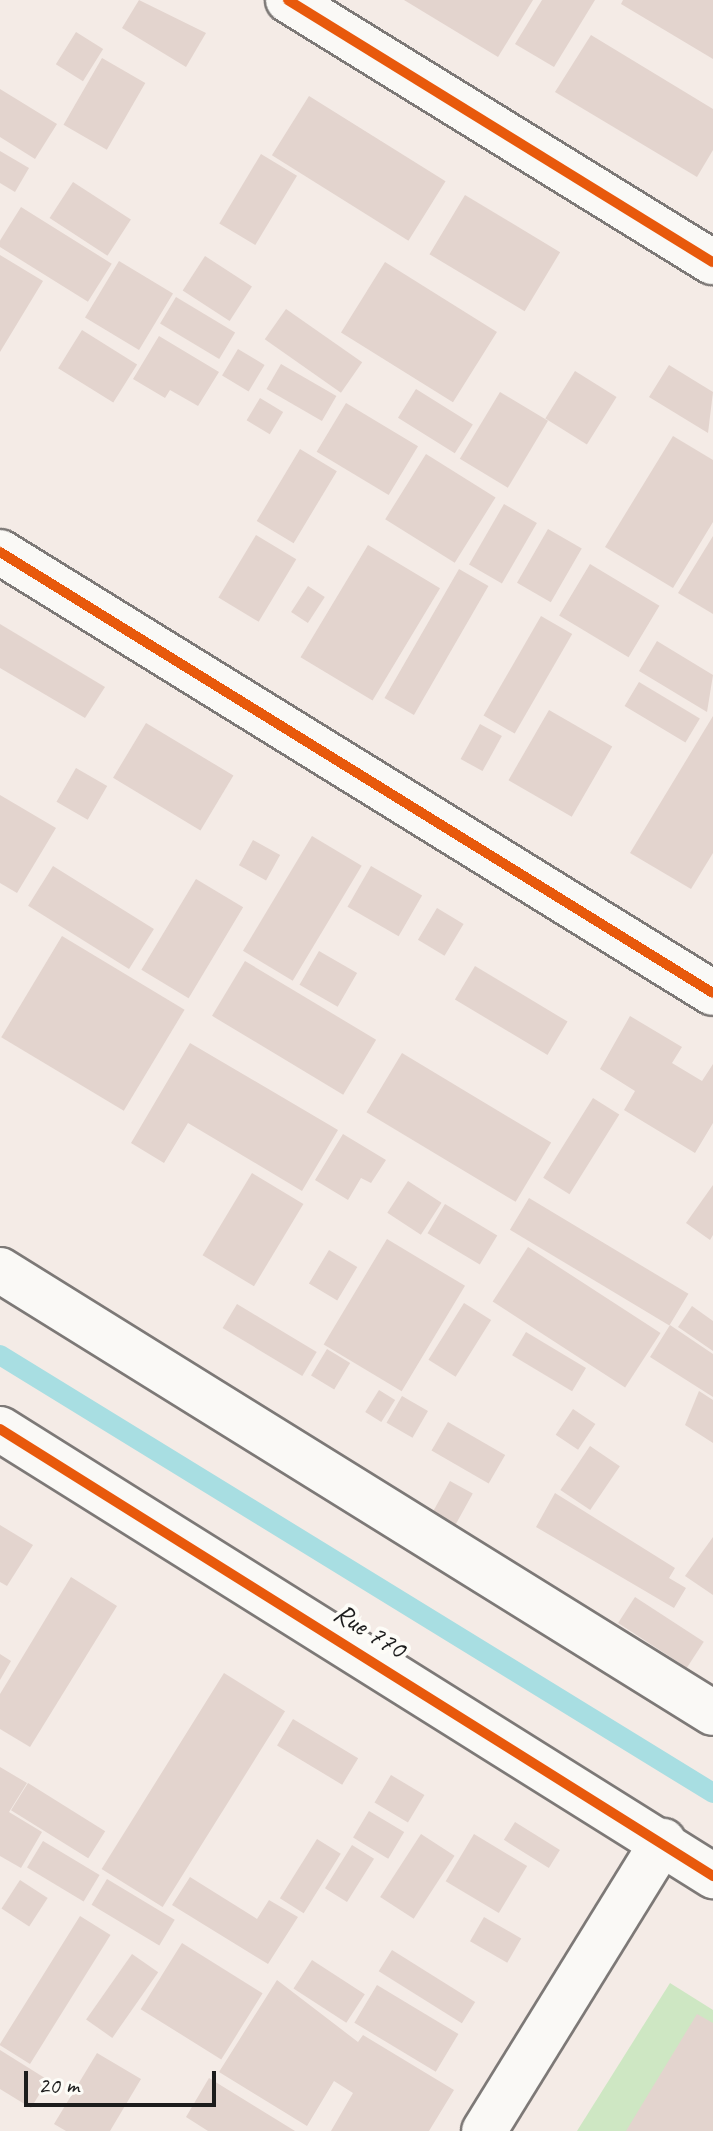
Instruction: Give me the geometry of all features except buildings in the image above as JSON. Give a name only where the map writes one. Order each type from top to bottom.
[{"type":"street","points":[[288,0],[713,262]]},
{"type":"street","points":[[0,552],[713,993]]},
{"type":"street","points":[[0,1270],[713,1713]]},
{"type":"street","name":"Rue 770","points":[[0,1429],[663,1841],[713,1876]]},
{"type":"street","points":[[484,2131],[663,1841]]},
{"type":"green space","points":[[670,1983],[713,2010],[713,2131],[577,2131]]},
{"type":"waterway","points":[[0,1355],[713,1793]]},
{"type":"cycle path","points":[[288,0],[713,262]]},
{"type":"cycle path","points":[[0,552],[713,993]]},
{"type":"cycle path","points":[[0,1429],[713,1876]]}]
